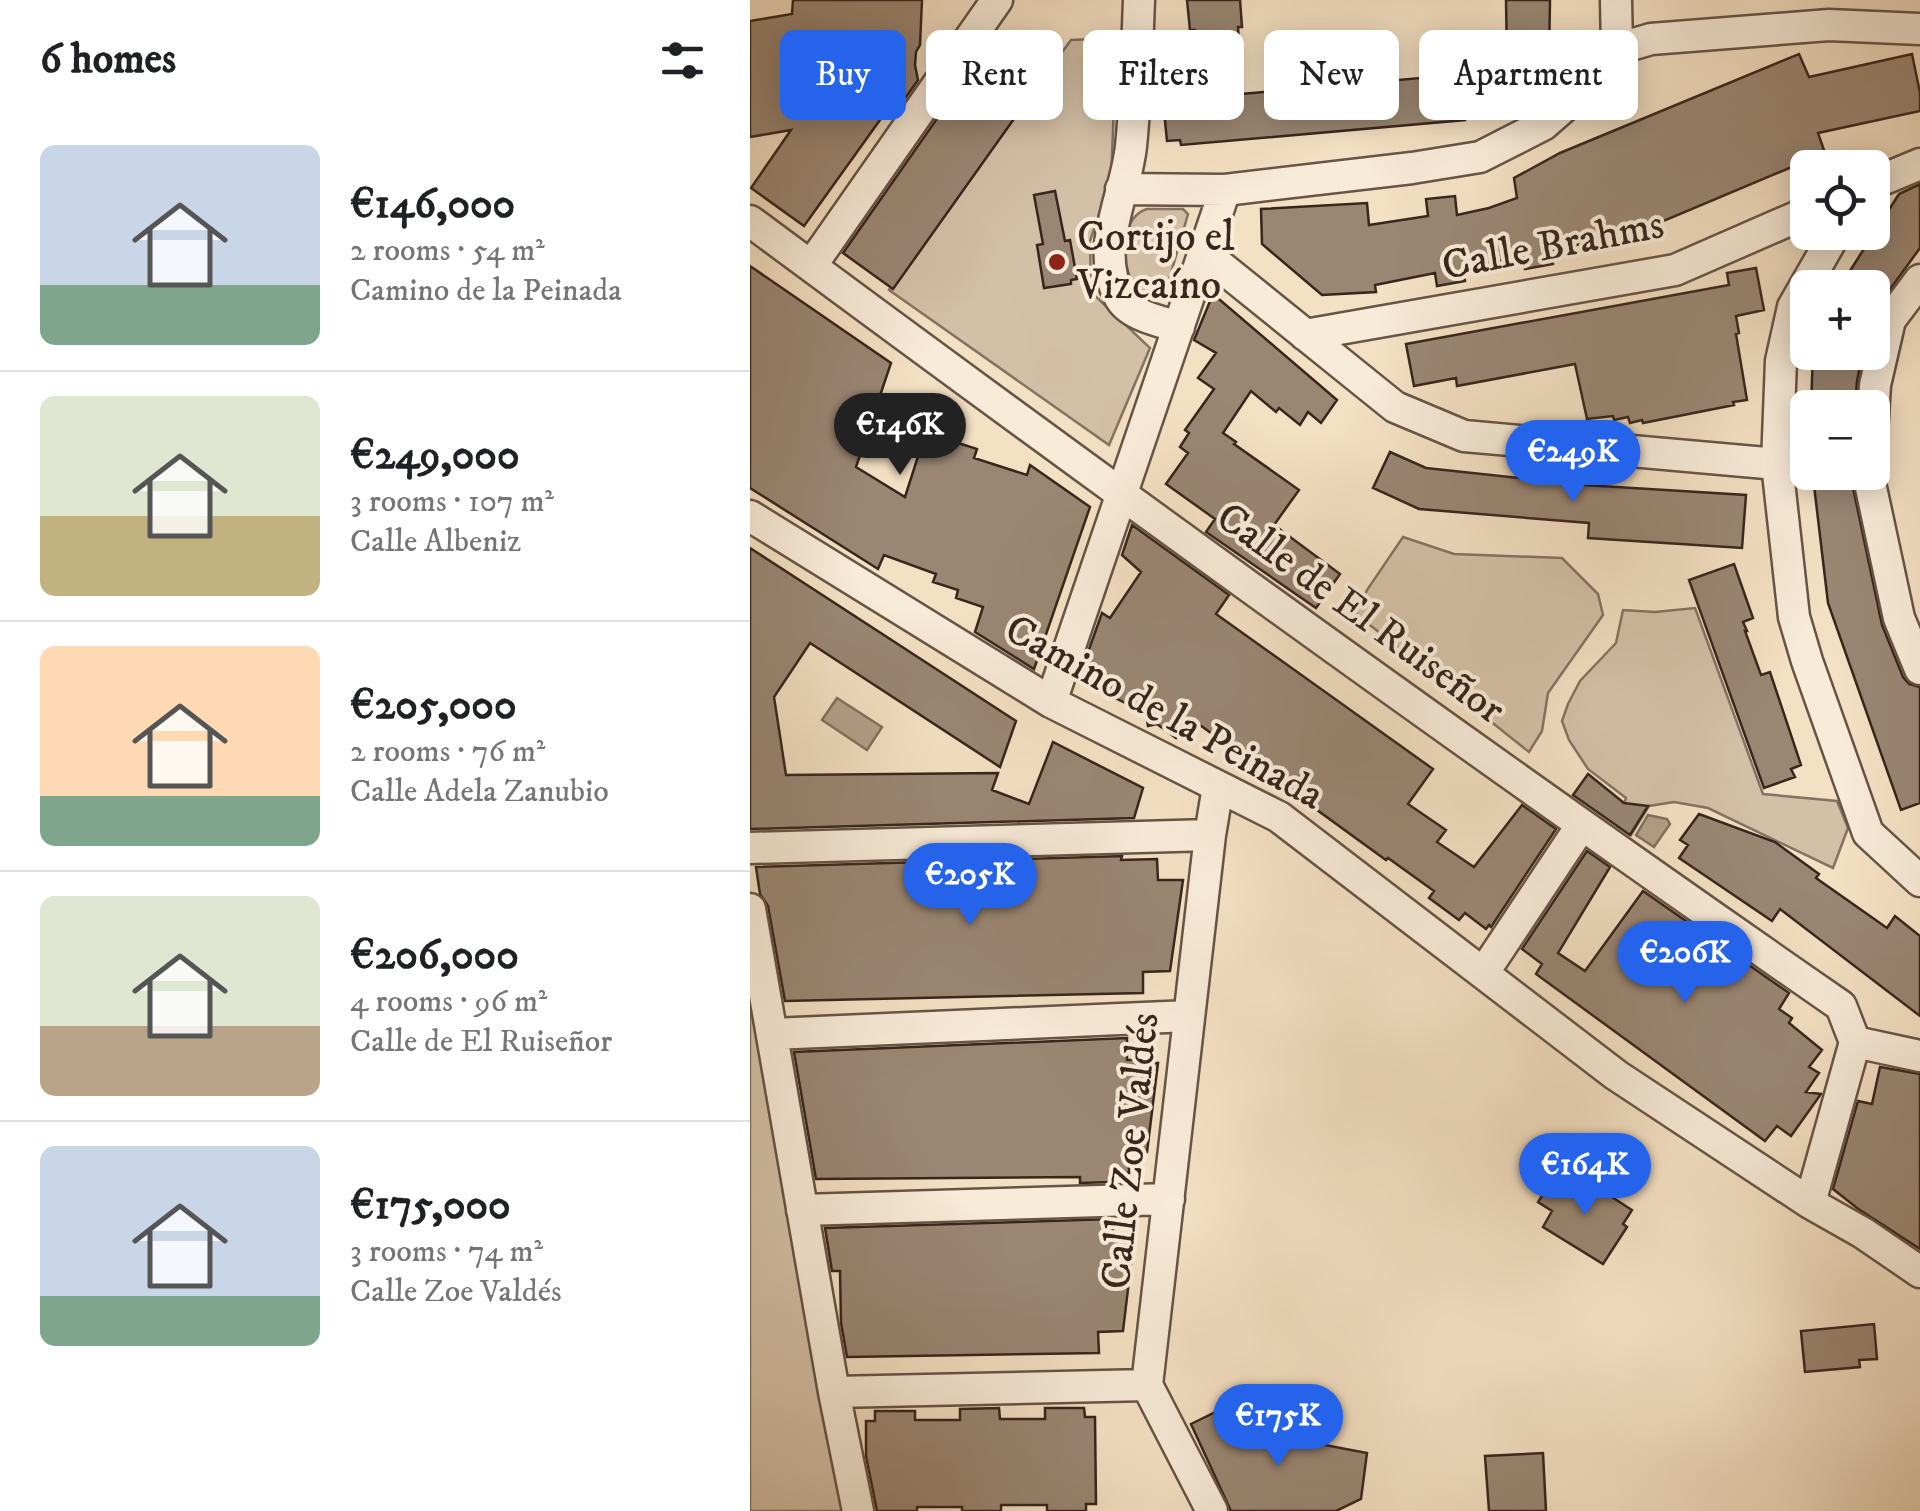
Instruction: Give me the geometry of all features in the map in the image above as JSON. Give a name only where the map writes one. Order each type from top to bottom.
[{"type":"street","points":[[811,266],[997,0]]},
{"type":"street","points":[[1139,0],[1131,150],[1110,236],[1110,274],[1120,301],[1144,316],[1178,327]]},
{"type":"street","points":[[1616,0],[1617,30]]},
{"type":"street","points":[[1638,43],[1828,12],[1920,29]]},
{"type":"street","points":[[1121,188],[1225,190],[1412,168],[1480,157],[1550,120]]},
{"type":"street","points":[[1890,176],[1920,164]]},
{"type":"street","points":[[1051,702],[1225,190]]},
{"type":"street","name":"Calle Brahms","points":[[1305,335],[1675,270],[1790,220]]},
{"type":"street","name":"Calle de El Ruiseñor","points":[[750,221],[1581,826],[1841,1006],[1855,1042]]},
{"type":"street","points":[[1826,250],[1793,308],[1781,361],[1776,464],[1794,617],[1868,833],[1920,880]]},
{"type":"street","points":[[1204,253],[1396,408],[1464,436],[1776,464]]},
{"type":"street","points":[[1875,390],[1890,320],[1920,280]]},
{"type":"street","points":[[1872,490],[1899,618],[1920,669]]},
{"type":"street","name":"Camino de la Peinada","points":[[750,516],[1051,702],[1279,817],[1616,1075],[1920,1272]]},
{"type":"street","name":"Calle Zoe Valdés","points":[[1147,1385],[1218,787]]},
{"type":"street","points":[[1484,972],[1581,826]]},
{"type":"street","points":[[750,848],[1210,835]]},
{"type":"street","points":[[750,909],[858,1511]]},
{"type":"street","points":[[772,1034],[1189,1016]]},
{"type":"street","points":[[1810,1203],[1855,1042],[1920,1056]]},
{"type":"street","points":[[802,1210],[1168,1199]]},
{"type":"street","points":[[834,1392],[1147,1385],[1212,1511]]},
{"type":"shaded area","points":[[1083,39],[1083,120],[1113,120],[1111,179],[1090,241],[1091,292],[1150,348],[1109,445],[889,290],[1013,120],[1063,120],[1063,51],[1071,40]]},
{"type":"shaded area","points":[[1147,209],[1183,209],[1188,214],[1165,294],[1151,297],[1139,291],[1131,279],[1125,246],[1135,217]]},
{"type":"shaded area","points":[[1403,537],[1454,554],[1562,558],[1598,594],[1603,615],[1548,693],[1542,731],[1529,752],[1356,614],[1367,590]]},
{"type":"shaded area","points":[[1695,608],[1763,794],[1837,801],[1848,828],[1833,868],[1708,808],[1674,802],[1649,806],[1631,835],[1617,826],[1626,798],[1588,769],[1569,740],[1562,721],[1568,704],[1580,681],[1616,643],[1623,610]]},
{"type":"shaded area","points":[[837,698],[882,727],[867,750],[822,720]]},
{"type":"shaded area","points":[[1648,815],[1667,819],[1670,824],[1654,847],[1636,835]]},
{"type":"shaded area","points":[[750,980],[846,1511],[750,1511]]},
{"type":"building","points":[[793,0],[922,0],[915,65],[918,80],[906,97],[906,30],[780,30],[780,120],[880,120],[804,226],[751,188],[791,130],[750,137],[750,21],[792,14]]},
{"type":"building","points":[[1187,0],[1240,0],[1242,27],[1238,30],[1190,30]]},
{"type":"building","points":[[1506,0],[1550,0],[1550,30],[1506,30]]},
{"type":"building","points":[[1799,54],[1809,77],[1912,54],[1920,111],[1818,133],[1824,150],[1790,150],[1790,168],[1597,249],[1596,241],[1552,250],[1553,264],[1525,269],[1524,256],[1463,268],[1465,281],[1437,286],[1435,273],[1375,285],[1376,292],[1322,295],[1262,244],[1261,209],[1367,203],[1369,225],[1428,216],[1426,199],[1455,196],[1457,215],[1517,198],[1514,178],[1560,153]]},
{"type":"building","points":[[1419,78],[1419,120],[1465,120],[1181,145],[1180,140],[1167,141],[1165,120],[1244,120],[1244,94],[1264,92],[1264,120],[1399,120],[1399,80]]},
{"type":"building","points":[[936,120],[1013,120],[893,289],[843,253]]},
{"type":"building","points":[[1920,184],[1920,248],[1890,289],[1890,270],[1850,270],[1863,250],[1890,250],[1890,208],[1899,194]]},
{"type":"building","name":"Cortijo el Vizcaíno","points":[[1055,191],[1077,279],[1071,280],[1071,284],[1044,288],[1037,245],[1043,244],[1034,195]]},
{"type":"building","points":[[750,266],[891,363],[856,467],[905,497],[928,425],[954,433],[952,441],[977,449],[974,458],[1027,475],[1030,465],[1090,507],[1034,669],[975,632],[983,607],[956,598],[958,590],[933,582],[936,574],[884,555],[878,569],[750,488]]},
{"type":"building","points":[[1756,268],[1764,310],[1736,316],[1747,400],[1733,402],[1734,405],[1643,423],[1630,423],[1628,417],[1587,419],[1575,364],[1457,386],[1456,378],[1414,386],[1406,344],[1729,285],[1727,273]]},
{"type":"building","points":[[1213,294],[1337,400],[1321,423],[1308,412],[1300,425],[1279,408],[1276,412],[1251,391],[1223,433],[1299,490],[1274,525],[1340,574],[1316,608],[1206,532],[1215,519],[1166,484],[1188,453],[1180,447],[1189,433],[1185,430],[1214,389],[1198,378],[1216,353],[1194,340]]},
{"type":"building","points":[[1812,370],[1859,370],[1856,390],[1812,390]]},
{"type":"building","points":[[1390,452],[1426,468],[1584,485],[1746,495],[1742,548],[1588,538],[1589,523],[1419,509],[1373,488]]},
{"type":"building","points":[[1815,490],[1854,490],[1882,625],[1903,677],[1920,687],[1920,803],[1901,810],[1828,603]]},
{"type":"building","points":[[1132,525],[1229,595],[1216,614],[1433,769],[1408,804],[1446,830],[1437,842],[1474,867],[1522,805],[1556,829],[1491,927],[1486,929],[1465,913],[1459,920],[1429,898],[1434,891],[1193,720],[1176,738],[1157,724],[1148,726],[1146,713],[1078,680],[1102,613],[1110,618],[1141,572],[1122,555]]},
{"type":"building","points":[[750,548],[1016,721],[1000,767],[810,643],[774,697],[786,775],[998,773],[992,790],[1029,804],[1053,742],[1143,788],[1134,818],[750,829]]},
{"type":"building","points":[[1734,564],[1753,618],[1743,622],[1745,631],[1761,675],[1770,672],[1801,765],[1791,769],[1795,777],[1764,788],[1689,580]]},
{"type":"building","points":[[1588,774],[1624,803],[1648,806],[1630,835],[1573,795]]},
{"type":"building","points":[[1699,814],[1775,842],[1819,874],[1816,878],[1887,928],[1895,916],[1920,936],[1920,1016],[1780,909],[1772,921],[1679,858],[1688,845],[1680,840]]},
{"type":"building","points":[[1587,851],[1610,867],[1558,953],[1585,971],[1643,891],[1789,993],[1779,1009],[1792,1018],[1789,1023],[1822,1050],[1809,1067],[1819,1073],[1806,1092],[1821,1094],[1791,1136],[1777,1126],[1765,1141],[1536,974],[1542,964],[1522,949]]},
{"type":"building","points":[[1122,856],[1121,860],[1157,859],[1158,880],[1183,880],[1170,971],[1143,972],[1143,993],[785,1001],[768,906],[760,894],[756,867]]},
{"type":"building","points":[[1127,1038],[1127,1060],[1155,1059],[1158,1063],[1147,1152],[1129,1152],[1129,1173],[1112,1173],[1112,1182],[1080,1183],[1080,1177],[816,1179],[794,1052]]},
{"type":"building","points":[[1880,1067],[1920,1074],[1920,1249],[1833,1189],[1858,1101],[1872,1104]]},
{"type":"building","points":[[1554,1177],[1569,1186],[1574,1179],[1595,1192],[1598,1188],[1632,1210],[1623,1224],[1627,1227],[1603,1264],[1543,1227],[1552,1211],[1538,1202]]},
{"type":"building","points":[[1113,1219],[1113,1240],[1134,1240],[1123,1331],[1098,1332],[1099,1353],[847,1357],[841,1323],[840,1271],[832,1271],[825,1228]]},
{"type":"building","points":[[1874,1324],[1877,1359],[1859,1360],[1860,1367],[1805,1372],[1801,1331]]},
{"type":"building","points":[[1234,1403],[1230,1427],[1367,1453],[1361,1499],[1336,1511],[1231,1511],[1191,1424]]},
{"type":"building","points":[[999,1408],[1000,1419],[1045,1419],[1045,1408],[1084,1408],[1085,1417],[1095,1417],[1096,1504],[1086,1504],[1086,1511],[1047,1511],[1047,1505],[1001,1505],[1001,1511],[917,1507],[917,1511],[877,1511],[866,1456],[866,1421],[875,1421],[875,1411],[915,1411],[915,1420],[960,1420],[960,1409]]},
{"type":"building","points":[[1543,1453],[1546,1511],[1489,1511],[1485,1456]]},
{"type":"place","name":"Cortijo el Vizcaíno","points":[[1057,262]]}]
